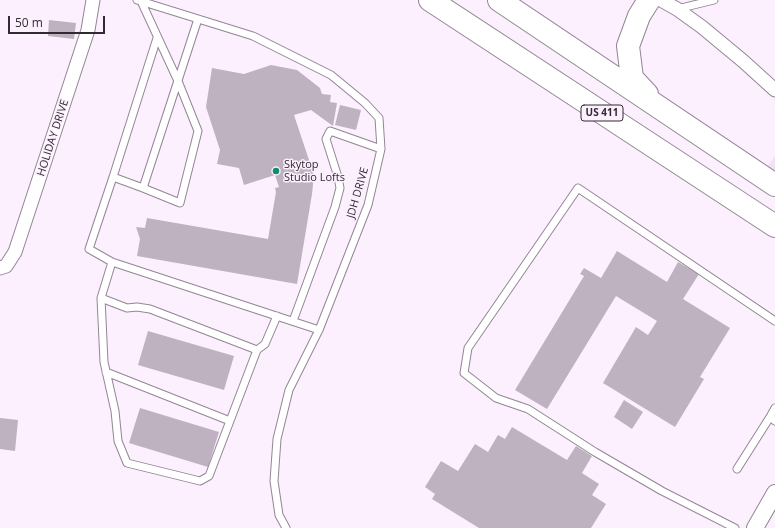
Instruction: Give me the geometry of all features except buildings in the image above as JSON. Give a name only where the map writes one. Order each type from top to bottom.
[{"type":"highway","name":"US 411","points":[[430,0],[775,226]]},
{"type":"highway","points":[[499,0],[775,186]]},
{"type":"highway","points":[[649,0],[639,16],[628,46],[632,78],[660,108]]},
{"type":"street","name":"HOLIDAY DRIVE","points":[[0,268],[6,266],[15,252],[88,30],[93,0]]},
{"type":"street","points":[[661,0],[677,9],[743,61],[775,90]]},
{"type":"street","points":[[755,528],[775,493]]},
{"type":"lane","points":[[677,9],[714,0]]},
{"type":"lane","points":[[113,177],[180,203],[198,131],[178,81],[139,1]]},
{"type":"lane","name":"JDH DRIVE","points":[[139,1],[253,36],[331,74],[365,103],[379,118],[381,149],[368,205],[319,330],[289,390],[277,438],[274,481],[279,515],[286,528]]},
{"type":"lane","points":[[143,188],[198,19]]},
{"type":"lane","points":[[157,38],[89,249],[112,262],[319,330]]},
{"type":"lane","points":[[293,321],[335,207],[340,188],[326,139],[330,131],[381,149]]},
{"type":"lane","points":[[735,528],[662,491],[528,409],[496,398],[464,373],[468,348],[578,188],[775,321]]},
{"type":"lane","points":[[112,262],[101,298],[104,362],[115,411],[118,441],[127,463],[200,481],[209,476],[257,350],[265,344],[277,316]]},
{"type":"lane","points":[[101,298],[127,308],[137,307],[150,309],[257,350]]},
{"type":"lane","points":[[106,372],[230,421]]},
{"type":"lane","points":[[737,469],[772,419],[775,408]]},
{"type":"shaded area","points":[[775,156],[775,186],[761,176]]},
{"type":"place","name":"Skytop Studio Lofts","points":[[276,171]]}]
